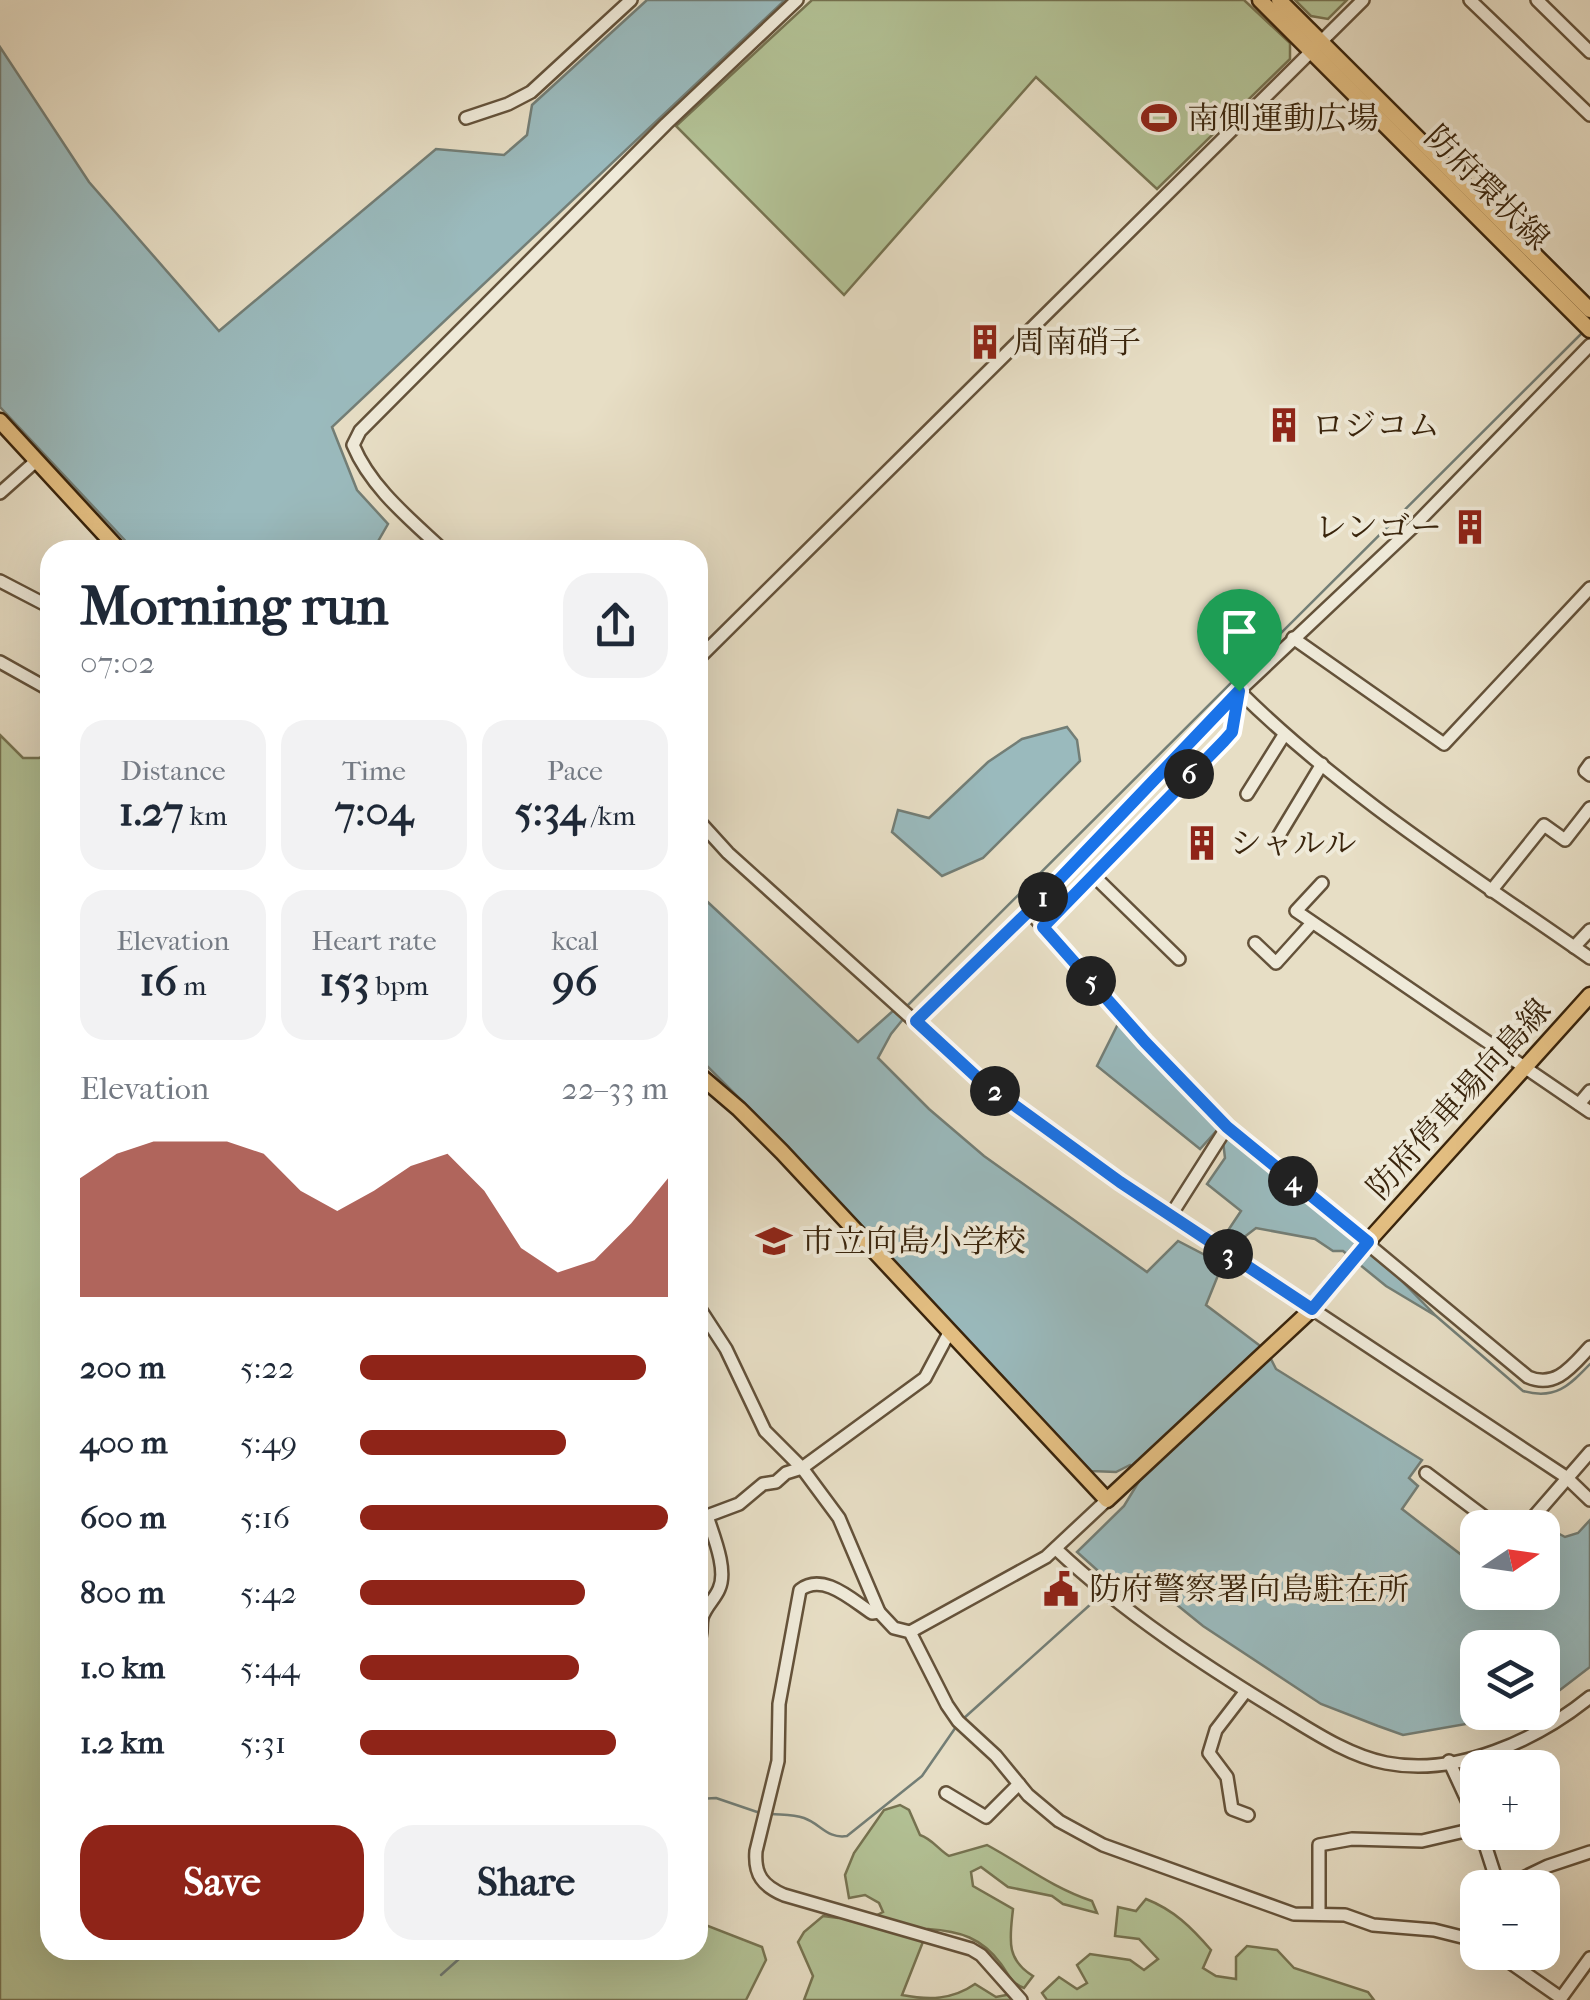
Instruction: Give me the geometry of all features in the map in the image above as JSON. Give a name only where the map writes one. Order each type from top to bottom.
[{"type":"main road","name":"防府環状線","points":[[1260,0],[1316,47],[1590,310]]},
{"type":"main road","name":"防府環状線","points":[[1280,0],[1316,47],[1590,330]]},
{"type":"main road","points":[[0,421],[110,540]]},
{"type":"main road","name":"防府停車場向島線","points":[[1107,1500],[1312,1309],[1590,995]]},
{"type":"main road","points":[[708,1082],[739,1108],[1107,1500]]},
{"type":"street","points":[[466,118],[531,92],[631,0]]},
{"type":"street","points":[[432,540],[392,503],[365,467],[354,445],[360,431],[652,138],[797,0]]},
{"type":"street","points":[[708,649],[1363,0]]},
{"type":"street","points":[[1470,0],[1588,109]]},
{"type":"street","points":[[1537,0],[1590,52]]},
{"type":"street","points":[[916,1021],[1029,911],[1239,691],[1427,512],[1590,345]]},
{"type":"street","points":[[0,493],[36,461]]},
{"type":"street","points":[[0,581],[40,602]]},
{"type":"street","points":[[1293,638],[1444,744],[1590,588]]},
{"type":"street","points":[[0,662],[40,684]]},
{"type":"street","points":[[1239,691],[1284,736],[1491,890],[1590,958]]},
{"type":"street","points":[[1043,927],[1232,732],[1239,691]]},
{"type":"street","points":[[1247,794],[1284,736]]},
{"type":"street","points":[[1278,838],[1322,764]]},
{"type":"street","points":[[1590,764],[1585,771],[1590,775]]},
{"type":"street","points":[[1491,890],[1544,825],[1566,840],[1590,808]]},
{"type":"street","points":[[708,831],[981,1081],[1120,1182],[1566,1477],[1590,1500]]},
{"type":"street","points":[[1092,875],[1179,959]]},
{"type":"street","points":[[1322,882],[1296,911],[1585,1108],[1590,1092]]},
{"type":"street","points":[[1029,911],[1145,1042],[1227,1127],[1528,1378],[1557,1378],[1590,1347]]},
{"type":"street","points":[[1255,943],[1276,964],[1312,923]]},
{"type":"street","points":[[1574,947],[1590,930]]},
{"type":"street","points":[[1172,1214],[1227,1127]]},
{"type":"street","points":[[708,1321],[726,1349],[765,1431],[802,1468],[846,1531],[878,1612],[894,1628],[910,1632],[1056,1549],[1107,1500]]},
{"type":"street","points":[[708,1516],[739,1504],[763,1484],[776,1482],[786,1473],[802,1468],[926,1378],[950,1331]]},
{"type":"street","points":[[1539,1510],[1590,1452]]},
{"type":"street","points":[[1426,1473],[1475,1510]]},
{"type":"street","points":[[708,1518],[719,1545],[721,1580],[708,1609]]},
{"type":"street","points":[[1056,1549],[1106,1591],[1246,1691],[1325,1739],[1370,1758],[1406,1765],[1449,1762],[1508,1748],[1536,1735],[1590,1696]]},
{"type":"street","points":[[878,1612],[872,1613],[821,1583],[805,1585],[800,1590],[780,1704],[778,1761],[755,1865],[760,1879],[769,1889],[971,1949],[982,1955],[1021,2000]]},
{"type":"street","points":[[910,1632],[946,1705],[1059,1821],[1103,1845],[1294,1914],[1344,1914],[1384,1927],[1434,1930],[1460,1936]]},
{"type":"street","points":[[1246,1691],[1216,1730],[1209,1753],[1228,1777],[1232,1808],[1248,1816]]},
{"type":"street","points":[[1449,1762],[1460,1786]]},
{"type":"street","points":[[946,1793],[986,1817],[1019,1784]]},
{"type":"street","points":[[1320,1912],[1318,1845],[1352,1839],[1422,1841],[1460,1832]]},
{"type":"street","points":[[1539,1870],[1590,1852]]},
{"type":"street","points":[[1521,1970],[1561,1998],[1590,1958]]},
{"type":"green space","points":[[812,0],[1244,0],[1290,43],[1290,59],[1157,189],[1036,77],[844,295],[676,126]]},
{"type":"green space","points":[[1295,0],[1347,0],[1328,19],[1311,16]]},
{"type":"green space","points":[[0,735],[23,758],[40,758],[40,1960],[708,1960],[708,1926],[762,1947],[766,1960],[746,2000],[0,2000]]},
{"type":"green space","points":[[900,1805],[909,1810],[920,1835],[949,1856],[987,1845],[1092,1901],[1097,1913],[1063,1904],[1052,1896],[1008,1887],[981,1867],[971,1872],[973,1886],[1013,1909],[1011,1947],[1018,1962],[1033,1976],[1024,1988],[978,1942],[960,1934],[928,1929],[902,1995],[940,1997],[975,1984],[996,1997],[1012,1994],[1016,2000],[804,2000],[813,1976],[798,1942],[804,1932],[823,1916],[838,1918],[851,1911],[873,1917],[883,1912],[879,1903],[865,1895],[849,1898],[845,1875],[854,1853],[884,1810]]},
{"type":"green space","points":[[1146,1899],[1174,1914],[1204,1942],[1211,1950],[1203,1968],[1216,1976],[1236,1979],[1236,1957],[1247,1946],[1277,1950],[1294,1968],[1368,1992],[1374,2000],[1047,2000],[1042,1993],[1059,1977],[1077,1989],[1087,1983],[1077,1965],[1090,1954],[1130,1960],[1144,1970],[1158,1959],[1139,1939],[1115,1936],[1118,1907],[1136,1911]]},
{"type":"water","points":[[647,0],[785,0],[332,427],[357,490],[388,524],[379,540],[125,540],[0,407],[0,47],[89,182],[219,331],[436,149],[504,155],[527,135],[532,105]]},
{"type":"water","points":[[1067,727],[1077,740],[1080,761],[983,858],[942,876],[892,832],[898,810],[929,818],[988,762],[1022,739]]},
{"type":"water","points":[[708,902],[858,1042],[894,1010],[904,1018],[878,1058],[984,1156],[1147,1272],[1178,1241],[1207,1256],[1214,1250],[1225,1258],[1206,1305],[1267,1351],[1276,1369],[1422,1460],[1409,1478],[1418,1486],[1402,1509],[1460,1554],[1460,1610],[1560,1610],[1560,1534],[1565,1537],[1578,1533],[1590,1520],[1590,1667],[1560,1690],[1560,1630],[1460,1630],[1460,1725],[1403,1735],[1321,1704],[1203,1626],[1145,1579],[1126,1596],[1077,1552],[1124,1506],[1141,1478],[1130,1465],[1116,1472],[1091,1471],[708,1067]]},
{"type":"water","points":[[1119,1022],[1219,1128],[1200,1149],[1097,1066]]},
{"type":"water","points":[[1227,1136],[1396,1275],[1436,1316],[1386,1286],[1343,1251],[1333,1251],[1315,1239],[1256,1228],[1230,1248],[1221,1241],[1241,1211],[1207,1184],[1225,1158],[1223,1141]]},
{"type":"waterway","points":[[904,1009],[1582,333]]},
{"type":"waterway","points":[[1436,1316],[1523,1391],[1544,1394],[1561,1389],[1590,1364]]},
{"type":"waterway","points":[[963,1719],[1102,1594]]},
{"type":"waterway","points":[[771,1814],[800,1817],[829,1833],[847,1836],[922,1776],[958,1724]]},
{"type":"waterway","points":[[708,1798],[763,1814]]},
{"type":"waterway","points":[[441,1975],[458,1960]]},
{"type":"place","name":"南側運動広場","points":[[1159,118]]},
{"type":"place","name":"周南硝子","points":[[985,342]]},
{"type":"place","name":"ロジコム","points":[[1284,425]]},
{"type":"place","name":"レンゴー","points":[[1470,527]]},
{"type":"place","name":"シャルル","points":[[1202,843]]},
{"type":"place","name":"市立向島小学校","points":[[774,1241]]},
{"type":"place","name":"防府警察署向島駐在所","points":[[1061,1589]]},
{"type":"route","points":[[1239,691],[1232,732],[1043,927],[1227,1127],[1368,1242],[1312,1309],[1120,1182],[981,1081],[916,1021],[1029,911],[1239,691]]}]
